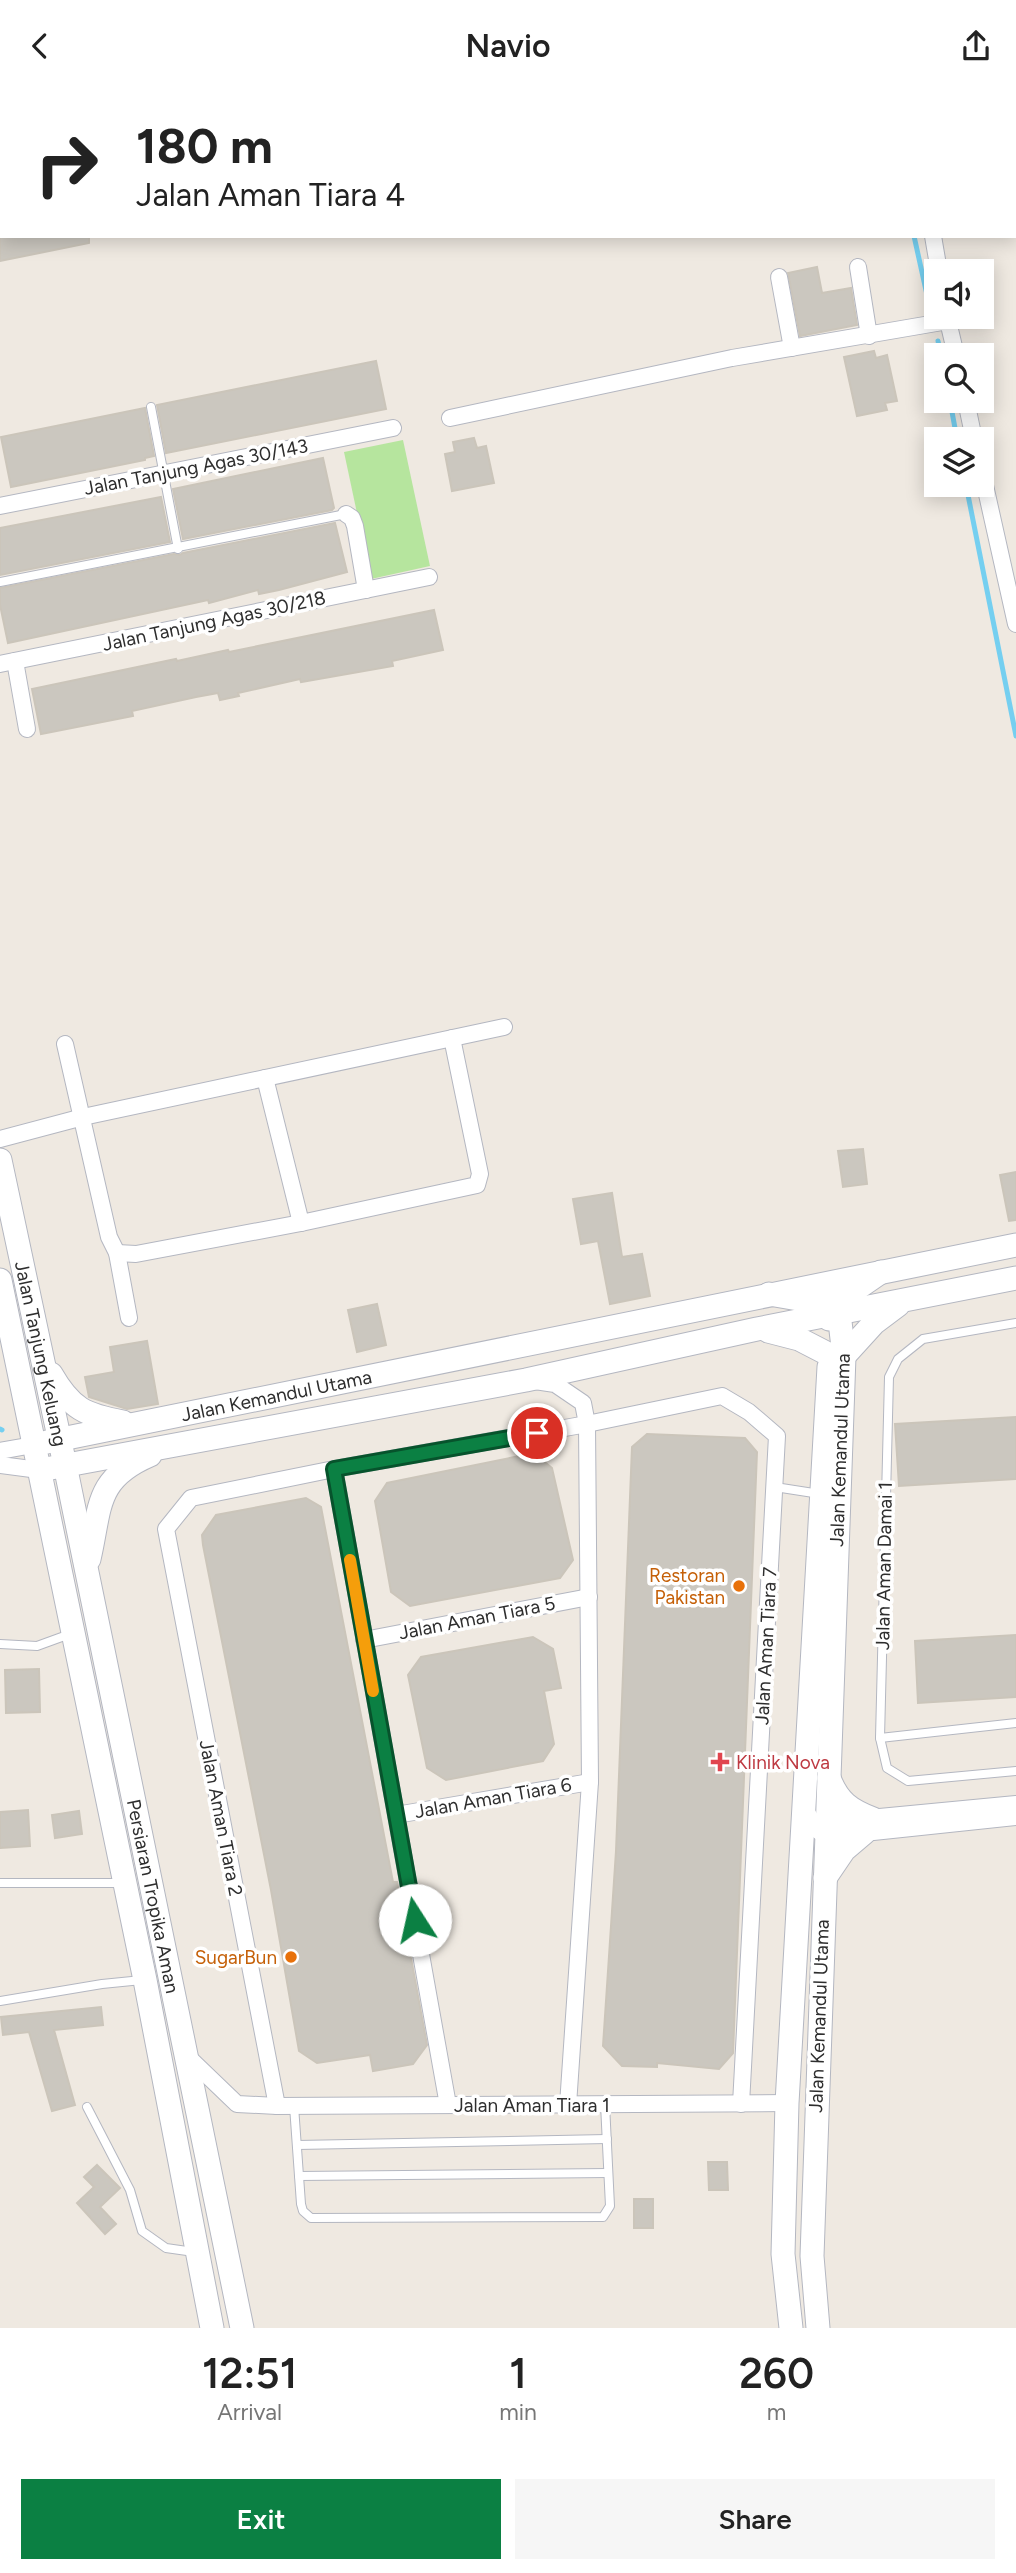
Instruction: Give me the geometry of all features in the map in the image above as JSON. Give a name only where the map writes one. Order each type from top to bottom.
[{"type":"street","points":[[933,238],[937,259]]},
{"type":"street","points":[[858,267],[869,336]]},
{"type":"street","points":[[779,277],[792,348]]},
{"type":"street","points":[[450,418],[719,361],[924,324]]},
{"type":"street","name":"Jalan Tanjung Agas 30/143","points":[[0,506],[393,428]]},
{"type":"street","points":[[988,497],[1016,624]]},
{"type":"street","points":[[346,514],[352,518],[355,526],[366,590]]},
{"type":"street","name":"Jalan Tanjung Agas 30/218","points":[[7,663],[429,577]]},
{"type":"street","points":[[7,663],[27,729]]},
{"type":"street","points":[[0,1139],[83,1117],[504,1027]]},
{"type":"street","points":[[117,1252],[136,1254],[301,1223],[477,1185],[480,1174],[452,1038]]},
{"type":"street","points":[[65,1044],[109,1237],[117,1252],[129,1318]]},
{"type":"street","points":[[265,1078],[301,1223]]},
{"type":"street","name":"Jalan Tanjung Keluang","points":[[0,1160],[65,1465]]},
{"type":"street","points":[[769,1294],[1016,1245]]},
{"type":"street","points":[[834,1311],[881,1272]]},
{"type":"street","name":"Jalan Kemandul Utama","points":[[39,1470],[526,1380],[834,1311],[1016,1278]]},
{"type":"street","name":"Jalan Tanjung Keluang","points":[[0,1280],[39,1470]]},
{"type":"street","name":"Jalan Kemandul Utama","points":[[33,1445],[769,1294],[834,1311]]},
{"type":"street","points":[[757,1329],[786,1334],[837,1356],[903,1300]]},
{"type":"street","name":"Jalan Kemandul Utama","points":[[818,2328],[812,2256],[824,1879],[823,1830],[828,1775],[837,1356],[834,1311]]},
{"type":"street","name":"Jalan Kemandul Utama","points":[[791,2328],[783,2254],[787,2103],[820,1494],[837,1356]]},
{"type":"street","points":[[43,1360],[63,1396],[75,1407],[90,1415],[135,1425]]},
{"type":"street","points":[[526,1380],[555,1384],[583,1403],[587,1424],[590,1782],[568,2105]]},
{"type":"street","name":"Jalan Aman Tiara 7","points":[[587,1424],[722,1396],[749,1412],[777,1436],[741,2104]]},
{"type":"street","points":[[448,2105],[334,1469],[587,1424]]},
{"type":"street","points":[[86,1568],[104,1490],[131,1463],[179,1443]]},
{"type":"street","points":[[0,1451],[33,1445]]},
{"type":"street","points":[[0,1465],[39,1470]]},
{"type":"street","name":"Persiaran Tropika Aman","points":[[65,1465],[242,2328]]},
{"type":"street","name":"Jalan Aman Tiara 2","points":[[277,2106],[166,1529],[191,1498],[334,1469]]},
{"type":"street","name":"Persiaran Tropika Aman","points":[[39,1470],[145,1980],[212,2328]]},
{"type":"street","name":"Jalan Aman Tiara 5","points":[[364,1640],[589,1597]]},
{"type":"street","points":[[828,1775],[835,1794],[868,1826]]},
{"type":"street","name":"Jalan Aman Tiara 6","points":[[396,1815],[590,1782]]},
{"type":"street","points":[[824,1879],[844,1850],[868,1826],[1016,1804]]},
{"type":"street","points":[[803,1805],[823,1830]]},
{"type":"street","points":[[800,1851],[823,1830],[1016,1817]]},
{"type":"street","name":"Jalan Aman Tiara 1","points":[[186,2055],[237,2103],[294,2106],[787,2103]]},
{"type":"lane","points":[[151,407],[178,549]]},
{"type":"lane","points":[[0,582],[346,514]]},
{"type":"lane","name":"Jalan Aman Damai 1","points":[[1016,1323],[923,1339],[898,1359],[888,1377],[880,1738],[887,1768],[908,1781],[1016,1771]]},
{"type":"lane","points":[[775,1487],[820,1494]]},
{"type":"lane","points":[[0,1644],[37,1646],[72,1633]]},
{"type":"lane","points":[[880,1738],[1016,1723]]},
{"type":"lane","points":[[0,1883],[124,1883]]},
{"type":"lane","points":[[0,2001],[102,1984],[145,1980]]},
{"type":"lane","points":[[294,2106],[300,2204],[311,2218],[603,2217],[610,2206],[605,2105]]},
{"type":"lane","points":[[87,2107],[130,2190],[142,2231],[166,2248],[197,2252]]},
{"type":"lane","points":[[297,2145],[607,2139]]},
{"type":"lane","points":[[299,2176],[608,2173]]},
{"type":"green space","points":[[403,440],[430,566],[371,579],[344,452]]},
{"type":"building","points":[[0,238],[89,238],[89,243],[0,261]]},
{"type":"building","points":[[817,267],[822,293],[851,288],[857,325],[800,336],[788,273]]},
{"type":"building","points":[[874,351],[876,358],[887,355],[897,401],[885,403],[887,410],[857,416],[844,357]]},
{"type":"building","points":[[376,361],[386,409],[166,453],[157,405]]},
{"type":"building","points":[[145,408],[154,456],[11,487],[1,437]]},
{"type":"building","points":[[474,438],[477,448],[486,446],[494,483],[452,491],[445,454],[455,452],[453,442]]},
{"type":"building","points":[[323,458],[334,508],[332,510],[183,539],[173,489]]},
{"type":"building","points":[[161,497],[170,542],[0,575],[0,528]]},
{"type":"building","points":[[335,523],[347,572],[279,590],[259,594],[258,590],[209,603],[208,600],[8,643],[0,605],[0,588]]},
{"type":"building","points":[[434,610],[443,650],[392,661],[393,666],[301,682],[300,679],[238,693],[239,696],[220,700],[218,693],[196,697],[132,711],[133,716],[41,734],[32,689]]},
{"type":"building","points":[[863,1149],[867,1184],[843,1187],[838,1151]]},
{"type":"building","points":[[1016,1172],[1016,1220],[1009,1221],[1000,1175]]},
{"type":"building","points":[[612,1193],[622,1257],[642,1254],[650,1296],[610,1304],[598,1241],[581,1244],[573,1199]]},
{"type":"building","points":[[377,1304],[386,1345],[357,1352],[348,1310]]},
{"type":"building","points":[[147,1341],[158,1404],[127,1409],[89,1397],[85,1377],[114,1372],[110,1347]]},
{"type":"building","points":[[1016,1417],[1016,1479],[899,1486],[895,1424]]},
{"type":"building","points":[[647,1434],[745,1438],[757,1452],[733,2053],[719,2069],[657,2063],[657,2067],[622,2066],[603,2046],[616,1851],[632,1447]]},
{"type":"building","points":[[534,1453],[552,1468],[573,1560],[560,1578],[410,1606],[391,1592],[375,1501],[387,1483]]},
{"type":"building","points":[[306,1498],[321,1507],[427,2045],[413,2064],[373,2071],[370,2055],[317,2063],[299,2051],[271,1890],[203,1545],[202,1535],[216,1515]]},
{"type":"building","points":[[1016,1635],[1016,1697],[918,1703],[915,1641]]},
{"type":"building","points":[[533,1637],[553,1649],[561,1688],[544,1691],[554,1744],[543,1761],[446,1780],[427,1768],[408,1675],[421,1657]]},
{"type":"building","points":[[39,1669],[40,1712],[6,1713],[5,1670]]},
{"type":"building","points":[[28,1810],[30,1846],[0,1848],[0,1812]]},
{"type":"building","points":[[79,1811],[82,1834],[55,1838],[52,1815]]},
{"type":"building","points":[[101,2007],[103,2025],[54,2030],[75,2105],[52,2111],[29,2032],[3,2035],[1,2017]]},
{"type":"building","points":[[708,2162],[727,2162],[728,2190],[709,2190]]},
{"type":"building","points":[[97,2165],[120,2188],[100,2207],[116,2224],[105,2234],[77,2203],[94,2187],[84,2177]]},
{"type":"building","points":[[634,2199],[653,2199],[653,2228],[634,2228]]},
{"type":"waterway","points":[[914,238],[924,281]]},
{"type":"waterway","points":[[952,413],[955,427]]},
{"type":"waterway","points":[[968,497],[1016,736]]},
{"type":"slow traffic","points":[[350,1560],[373,1691]]},
{"type":"place","name":"Restoran Pakistan","points":[[739,1586]]},
{"type":"place","name":"Klinik Nova","points":[[720,1762]]},
{"type":"place","name":"SugarBun","points":[[291,1957]]},
{"type":"route","points":[[415,1920],[334,1469],[537,1433]]}]
